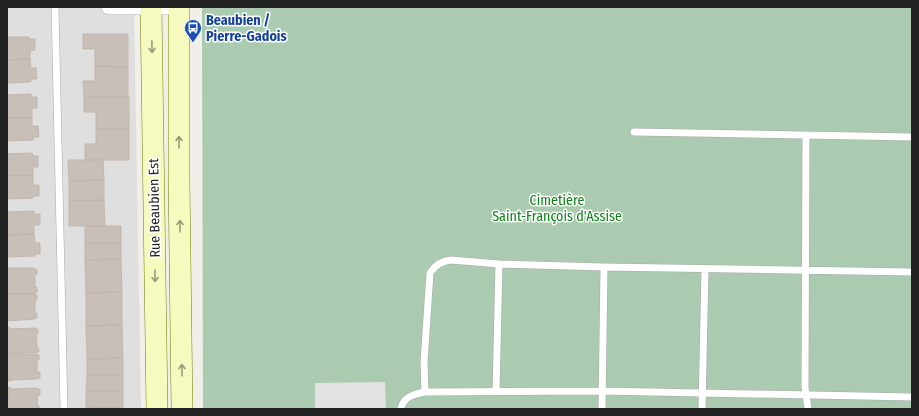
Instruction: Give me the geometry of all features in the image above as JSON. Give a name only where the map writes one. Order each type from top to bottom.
[{"type":"street","points":[[109,7],[179,7]]},
{"type":"street","name":"Rue Beaubien Est","points":[[151,7],[157,409]]},
{"type":"street","name":"Rue Beaubien Est","points":[[179,7],[179,181],[182,409]]},
{"type":"street","points":[[154,181],[179,181]]},
{"type":"lane","points":[[55,7],[64,409]]},
{"type":"lane","points":[[634,132],[912,137]]},
{"type":"lane","points":[[806,136],[805,387],[808,409]]},
{"type":"lane","points":[[425,392],[424,362],[430,273],[433,268],[444,261],[451,260],[499,264],[604,268],[912,272]]},
{"type":"lane","points":[[496,392],[499,264]]},
{"type":"lane","points":[[602,409],[604,268]]},
{"type":"lane","points":[[702,409],[705,269]]},
{"type":"lane","points":[[401,409],[402,405],[407,399],[414,394],[425,392],[602,391],[912,397]]},
{"type":"shaded area","points":[[7,7],[134,7],[141,409],[7,409]]},
{"type":"shaded area","points":[[385,382],[386,409],[315,409],[315,383]]},
{"type":"green space","name":"Cimetière Saint-François d'Assise","points":[[202,7],[912,7],[912,409],[203,409]]},
{"type":"building","points":[[83,34],[128,34],[128,67],[95,66],[95,49],[83,49]]},
{"type":"building","points":[[7,37],[29,37],[29,39],[35,39],[35,50],[30,51],[30,59],[7,60]]},
{"type":"building","points":[[30,59],[31,68],[36,68],[37,79],[31,79],[31,82],[7,83],[7,60]]},
{"type":"building","points":[[95,66],[128,67],[128,97],[84,97],[83,81],[95,81]]},
{"type":"building","points":[[31,94],[31,97],[37,97],[37,108],[32,108],[32,118],[7,118],[7,95]]},
{"type":"building","points":[[84,97],[129,97],[129,129],[96,129],[96,112],[84,112]]},
{"type":"building","points":[[7,118],[32,118],[32,126],[38,126],[39,137],[33,137],[33,140],[7,141]]},
{"type":"building","points":[[96,129],[129,129],[129,160],[85,160],[85,144],[96,144]]},
{"type":"building","points":[[32,153],[33,156],[38,156],[38,167],[33,167],[33,175],[7,176],[7,154]]},
{"type":"building","points":[[68,160],[103,160],[104,180],[69,181]]},
{"type":"building","points":[[33,175],[33,185],[39,185],[39,196],[33,196],[33,198],[7,199],[7,176]]},
{"type":"building","points":[[104,180],[104,200],[69,201],[69,181]]},
{"type":"building","points":[[104,200],[105,226],[69,226],[69,201]]},
{"type":"building","points":[[34,211],[34,214],[40,214],[40,225],[34,225],[34,234],[7,235],[7,212]]},
{"type":"building","points":[[85,226],[121,226],[121,243],[85,243]]},
{"type":"building","points":[[34,234],[35,243],[40,243],[40,254],[35,254],[35,256],[7,257],[7,235]]},
{"type":"building","points":[[85,243],[121,243],[121,259],[85,260]]},
{"type":"building","points":[[121,259],[122,292],[86,293],[85,260]]},
{"type":"building","points":[[7,267],[37,269],[37,274],[35,275],[35,287],[37,287],[37,292],[35,292],[35,294],[7,294]]},
{"type":"building","points":[[122,292],[122,325],[86,326],[86,293]]},
{"type":"building","points":[[7,294],[37,295],[37,300],[35,300],[35,313],[37,313],[37,318],[7,321]]},
{"type":"building","points":[[122,325],[123,358],[87,359],[86,326]]},
{"type":"building","points":[[7,327],[9,327],[9,329],[38,329],[38,334],[36,334],[39,352],[9,354]]},
{"type":"building","points":[[9,354],[39,355],[39,360],[37,360],[37,372],[40,372],[40,378],[8,381],[7,356],[9,356]]},
{"type":"building","points":[[123,358],[123,375],[87,375],[87,359]]},
{"type":"building","points":[[87,375],[123,375],[123,391],[86,391]]},
{"type":"building","points":[[8,387],[11,389],[40,389],[40,395],[37,395],[38,407],[40,407],[40,409],[9,409]]},
{"type":"building","points":[[86,391],[123,391],[123,408],[86,407]]},
{"type":"building","points":[[86,407],[123,408],[123,409],[86,409]]},
{"type":"place","name":"Beaubien / Pierre-Gadois","points":[[193,43]]}]
